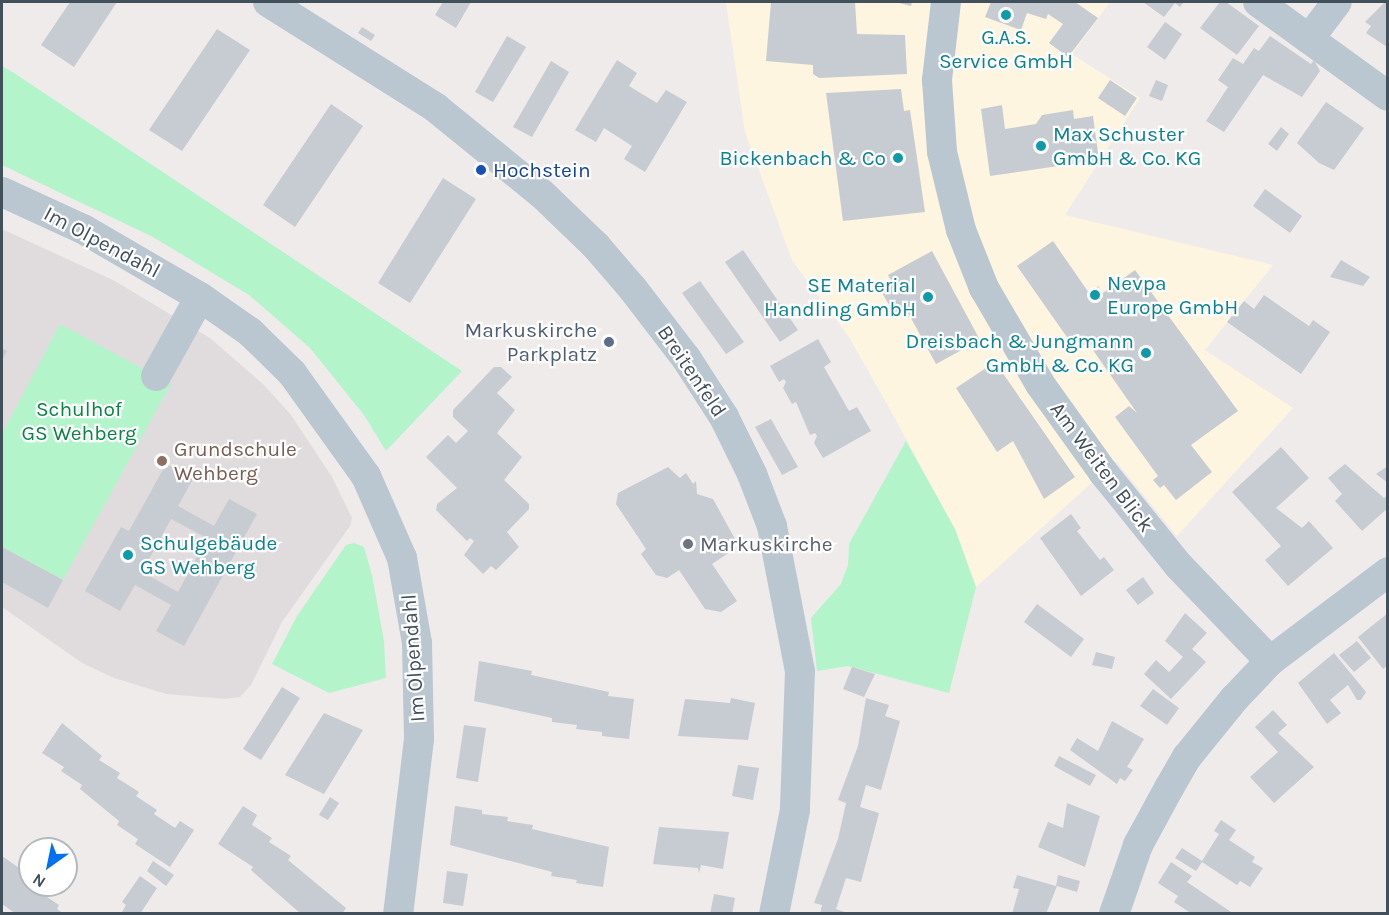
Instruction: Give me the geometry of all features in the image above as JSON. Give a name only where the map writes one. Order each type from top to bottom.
[{"type":"street","name":"Breitenfeld","points":[[268,2],[436,108],[542,194],[596,246],[633,289],[692,366],[724,417],[752,474],[772,526],[800,671],[795,810],[774,914]]},
{"type":"street","name":"Am Weiten Blick","points":[[946,2],[937,80],[942,152],[957,218],[984,288],[1040,384],[1103,472],[1178,565],[1270,661]]},
{"type":"street","points":[[1258,2],[1388,96]]},
{"type":"street","points":[[1310,39],[1337,2]]},
{"type":"street","name":"Im Olpendahl","points":[[2,192],[83,230],[200,297],[250,332],[292,373],[366,476],[402,558],[414,619],[420,707],[398,914]]},
{"type":"street","points":[[156,376],[200,297]]},
{"type":"street","points":[[1114,914],[1138,845],[1187,757],[1234,699],[1270,661],[1388,572]]},
{"type":"shaded area","points":[[726,2],[1110,2],[1072,54],[1140,98],[1065,215],[1273,265],[1205,350],[1293,408],[1177,536],[1116,461],[976,587],[955,529],[887,404],[849,337],[792,260],[745,132]]},
{"type":"shaded area","name":"Grundschule Wehberg","points":[[2,229],[113,280],[210,338],[264,385],[291,415],[332,477],[352,518],[350,526],[282,622],[251,685],[240,697],[225,699],[166,694],[114,678],[82,663],[2,607]]},
{"type":"green space","points":[[2,66],[462,371],[386,451],[364,415],[310,348],[249,295],[153,237],[2,165]]},
{"type":"green space","name":"Schulhof GS Wehberg","points":[[60,324],[171,384],[63,580],[2,547],[2,434]]},
{"type":"green space","points":[[906,441],[955,529],[976,587],[949,693],[848,666],[817,671],[811,618],[841,584],[848,565],[849,544]]},
{"type":"green space","points":[[354,543],[364,547],[372,575],[384,641],[386,678],[329,693],[272,664],[297,616],[346,545]]},
{"type":"building","points":[[70,2],[117,2],[74,67],[41,45]]},
{"type":"building","points":[[443,2],[471,2],[456,28],[435,15]]},
{"type":"building","points":[[771,2],[855,2],[857,34],[905,35],[907,74],[819,78],[813,74],[813,65],[766,61]]},
{"type":"building","points":[[895,2],[912,2],[911,6]]},
{"type":"building","points":[[991,2],[1075,2],[1098,18],[1068,57],[1049,43],[1063,24],[1048,14],[1046,19],[1027,13],[1021,30],[985,17]]},
{"type":"building","points":[[1143,2],[1184,2],[1180,7],[1175,3],[1164,17]]},
{"type":"building","points":[[1220,2],[1226,2],[1259,26],[1237,55],[1200,28]]},
{"type":"building","points":[[1385,2],[1388,2],[1387,47],[1366,33],[1371,26],[1365,22]]},
{"type":"building","points":[[1165,22],[1182,34],[1165,60],[1147,47]]},
{"type":"building","points":[[362,27],[375,35],[371,41],[358,33]]},
{"type":"building","points":[[217,29],[250,50],[182,151],[149,130]]},
{"type":"building","points":[[507,36],[526,47],[493,102],[475,92]]},
{"type":"building","points":[[1270,36],[1311,64],[1314,60],[1320,71],[1302,97],[1263,75],[1224,132],[1206,121],[1228,87],[1218,80],[1233,58],[1243,64],[1254,48],[1259,51]]},
{"type":"building","points":[[617,60],[637,73],[629,86],[657,103],[666,90],[687,102],[645,172],[624,159],[632,146],[604,128],[596,142],[575,130]]},
{"type":"building","points":[[551,61],[569,72],[532,137],[513,127]]},
{"type":"building","points":[[1110,80],[1137,98],[1125,116],[1098,98]]},
{"type":"building","points":[[1156,80],[1168,85],[1162,101],[1149,96]]},
{"type":"building","points":[[901,89],[904,111],[910,110],[925,212],[843,221],[826,93]]},
{"type":"building","points":[[1326,102],[1364,128],[1334,170],[1319,163],[1297,143]]},
{"type":"building","points":[[331,104],[363,126],[295,227],[263,205]]},
{"type":"building","name":"Max Schuster GmbH & Co. KG","points":[[1002,105],[1005,129],[1036,124],[1042,115],[1073,110],[1074,119],[1093,116],[1099,160],[990,176],[981,109]]},
{"type":"building","points":[[1281,127],[1289,134],[1277,151],[1268,144]]},
{"type":"building","points":[[443,178],[476,199],[410,303],[378,283]]},
{"type":"building","points":[[1265,189],[1302,216],[1290,233],[1253,206]]},
{"type":"building","points":[[1053,241],[1089,293],[1098,286],[1103,293],[1135,270],[1238,411],[1191,445],[1212,472],[1176,500],[1164,485],[1160,488],[1153,480],[1158,476],[1115,417],[1129,406],[1137,413],[1088,343],[1076,350],[1017,266]]},
{"type":"building","points":[[743,250],[798,330],[780,342],[725,262]]},
{"type":"building","name":"SE Material Handling GmbH","points":[[932,251],[980,340],[936,364],[906,309],[895,315],[881,291],[893,284],[888,275]]},
{"type":"building","points":[[1341,260],[1370,277],[1363,286],[1330,277]]},
{"type":"building","points":[[700,281],[744,342],[726,354],[682,293]]},
{"type":"building","points":[[1264,295],[1309,326],[1313,320],[1330,332],[1301,374],[1227,322],[1244,301],[1254,309]]},
{"type":"building","points":[[818,339],[831,362],[824,367],[849,411],[857,407],[871,431],[823,458],[814,443],[817,436],[815,433],[810,435],[796,402],[792,404],[783,388],[786,382],[784,379],[779,382],[770,366]]},
{"type":"building","points":[[2,348],[7,351],[2,361]]},
{"type":"building","points":[[995,362],[1075,477],[1044,499],[1013,441],[997,452],[956,388]]},
{"type":"building","points":[[494,367],[501,367],[512,377],[497,393],[515,410],[497,433],[522,457],[504,480],[529,504],[529,509],[507,532],[519,547],[496,570],[491,566],[483,574],[464,555],[474,541],[470,538],[467,541],[436,510],[437,504],[457,488],[426,457],[448,435],[456,443],[468,431],[453,417],[453,410]]},
{"type":"building","points":[[771,419],[798,467],[782,475],[755,427]]},
{"type":"building","points":[[1281,447],[1309,478],[1276,508],[1302,528],[1309,521],[1333,548],[1288,586],[1265,560],[1281,546],[1232,492]]},
{"type":"building","name":"Schulgebäude GS Wehberg","points":[[166,464],[193,479],[178,506],[214,526],[229,499],[257,514],[184,646],[156,631],[171,605],[135,585],[120,611],[85,591],[121,527],[129,531]],"holes":[[[171,519],[207,538],[178,592],[142,572]]]},
{"type":"building","points":[[1345,464],[1384,498],[1388,495],[1388,508],[1362,531],[1335,501],[1342,494],[1328,478]]},
{"type":"building","points":[[1388,466],[1388,483],[1376,474]]},
{"type":"building","name":"Markuskirche","points":[[668,467],[680,478],[686,473],[693,484],[696,481],[697,494],[713,499],[735,539],[733,550],[712,564],[737,601],[721,612],[705,609],[679,570],[667,578],[656,575],[641,554],[646,549],[616,504],[618,493]]},
{"type":"building","points":[[1071,514],[1081,528],[1077,531],[1100,560],[1104,557],[1114,570],[1081,596],[1040,538]]},
{"type":"building","points":[[2,547],[63,580],[48,608],[2,582]]},
{"type":"building","points":[[1143,577],[1154,593],[1138,605],[1126,590]]},
{"type":"building","points":[[1037,604],[1084,639],[1071,657],[1024,622]]},
{"type":"building","points":[[1185,613],[1207,633],[1192,649],[1206,662],[1171,699],[1144,674],[1156,660],[1169,672],[1183,657],[1165,641]]},
{"type":"building","points":[[1388,613],[1388,665],[1383,669],[1358,637]]},
{"type":"building","points":[[1357,641],[1371,658],[1354,672],[1339,655]]},
{"type":"building","points":[[1096,652],[1115,657],[1112,669],[1092,665]]},
{"type":"building","points":[[1334,653],[1366,692],[1361,700],[1357,700],[1348,685],[1330,700],[1341,713],[1327,724],[1298,683]]},
{"type":"building","points":[[479,661],[532,671],[531,675],[609,692],[608,696],[634,699],[629,739],[602,736],[602,732],[576,729],[577,725],[552,722],[552,718],[474,701]]},
{"type":"building","points":[[852,667],[875,674],[864,697],[843,689]]},
{"type":"building","points":[[282,687],[300,698],[261,760],[243,749]]},
{"type":"building","points":[[1153,689],[1179,708],[1167,725],[1140,706]]},
{"type":"building","points":[[731,698],[755,703],[748,740],[678,736],[685,699],[730,703]]},
{"type":"building","points":[[866,698],[889,705],[885,716],[900,721],[881,790],[866,785],[860,807],[879,813],[861,882],[846,878],[836,909],[850,914],[820,914],[822,905],[814,903],[838,839],[846,803],[838,800],[858,746]]},
{"type":"building","points":[[1273,710],[1287,725],[1278,733],[1314,767],[1274,803],[1250,777],[1278,752],[1255,727]]},
{"type":"building","points":[[324,713],[363,730],[324,794],[285,775]]},
{"type":"building","points":[[1112,721],[1144,739],[1127,767],[1133,770],[1125,781],[1120,778],[1117,784],[1070,750],[1077,738],[1098,751]]},
{"type":"building","points":[[62,723],[102,756],[99,760],[120,773],[117,778],[139,792],[136,796],[157,810],[154,814],[175,828],[180,821],[194,830],[170,867],[135,844],[138,839],[117,825],[119,821],[80,789],[82,785],[61,771],[64,767],[42,753]]},
{"type":"building","points":[[464,725],[486,728],[478,782],[456,778]]},
{"type":"building","points":[[1059,756],[1096,775],[1090,786],[1054,766]]},
{"type":"building","points":[[738,765],[759,768],[753,800],[732,796]]},
{"type":"building","points":[[330,797],[339,803],[328,820],[319,815]]},
{"type":"building","points":[[1067,803],[1100,816],[1085,867],[1038,847],[1048,822],[1063,828]]},
{"type":"building","points":[[243,806],[257,815],[252,825],[272,838],[269,842],[291,856],[288,860],[346,908],[342,914],[301,914],[251,870],[253,867],[218,844]]},
{"type":"building","points":[[455,806],[482,810],[482,814],[508,817],[507,821],[533,825],[532,829],[609,847],[603,887],[576,883],[577,880],[551,876],[552,872],[450,845]]},
{"type":"building","points":[[1221,820],[1236,830],[1229,840],[1255,857],[1252,862],[1263,868],[1250,887],[1240,881],[1237,885],[1202,862],[1196,871],[1175,858],[1182,848],[1202,861],[1219,834],[1214,831]]},
{"type":"building","points":[[659,827],[729,832],[723,869],[701,865],[699,873],[698,868],[653,864]]},
{"type":"building","points":[[2,856],[18,867],[18,897],[47,897],[59,905],[57,909],[64,914],[16,914],[2,904]]},
{"type":"building","points":[[153,861],[174,875],[166,886],[147,871]]},
{"type":"building","points":[[1171,862],[1192,876],[1187,882],[1234,914],[1192,914],[1174,902],[1178,896],[1158,883]]},
{"type":"building","points":[[447,871],[468,874],[463,906],[443,903]]},
{"type":"building","points":[[1017,875],[1056,886],[1058,875],[1080,881],[1077,892],[1057,886],[1046,914],[1012,914],[1019,889],[1013,888]]},
{"type":"building","points":[[140,876],[157,888],[140,914],[121,914],[126,905],[122,902]]},
{"type":"building","points":[[714,894],[735,898],[732,914],[710,914]]},
{"type":"place","name":"G.A.S. Service GmbH","points":[[1006,15]]},
{"type":"place","name":"Max Schuster GmbH & Co. KG","points":[[1041,146]]},
{"type":"place","name":"Bickenbach & Co","points":[[898,158]]},
{"type":"place","name":"Hochstein","points":[[481,170]]},
{"type":"place","name":"Nevpa Europe GmbH","points":[[1095,295]]},
{"type":"place","name":"SE Material Handling GmbH","points":[[928,297]]},
{"type":"place","name":"Markuskirche Parkplatz","points":[[609,342]]},
{"type":"place","name":"Dreisbach & Jungmann GmbH & Co. KG","points":[[1146,353]]},
{"type":"place","name":"Grundschule Wehberg","points":[[162,461]]},
{"type":"place","name":"Markuskirche","points":[[688,544]]},
{"type":"place","name":"Schulgebäude GS Wehberg","points":[[128,555]]}]
